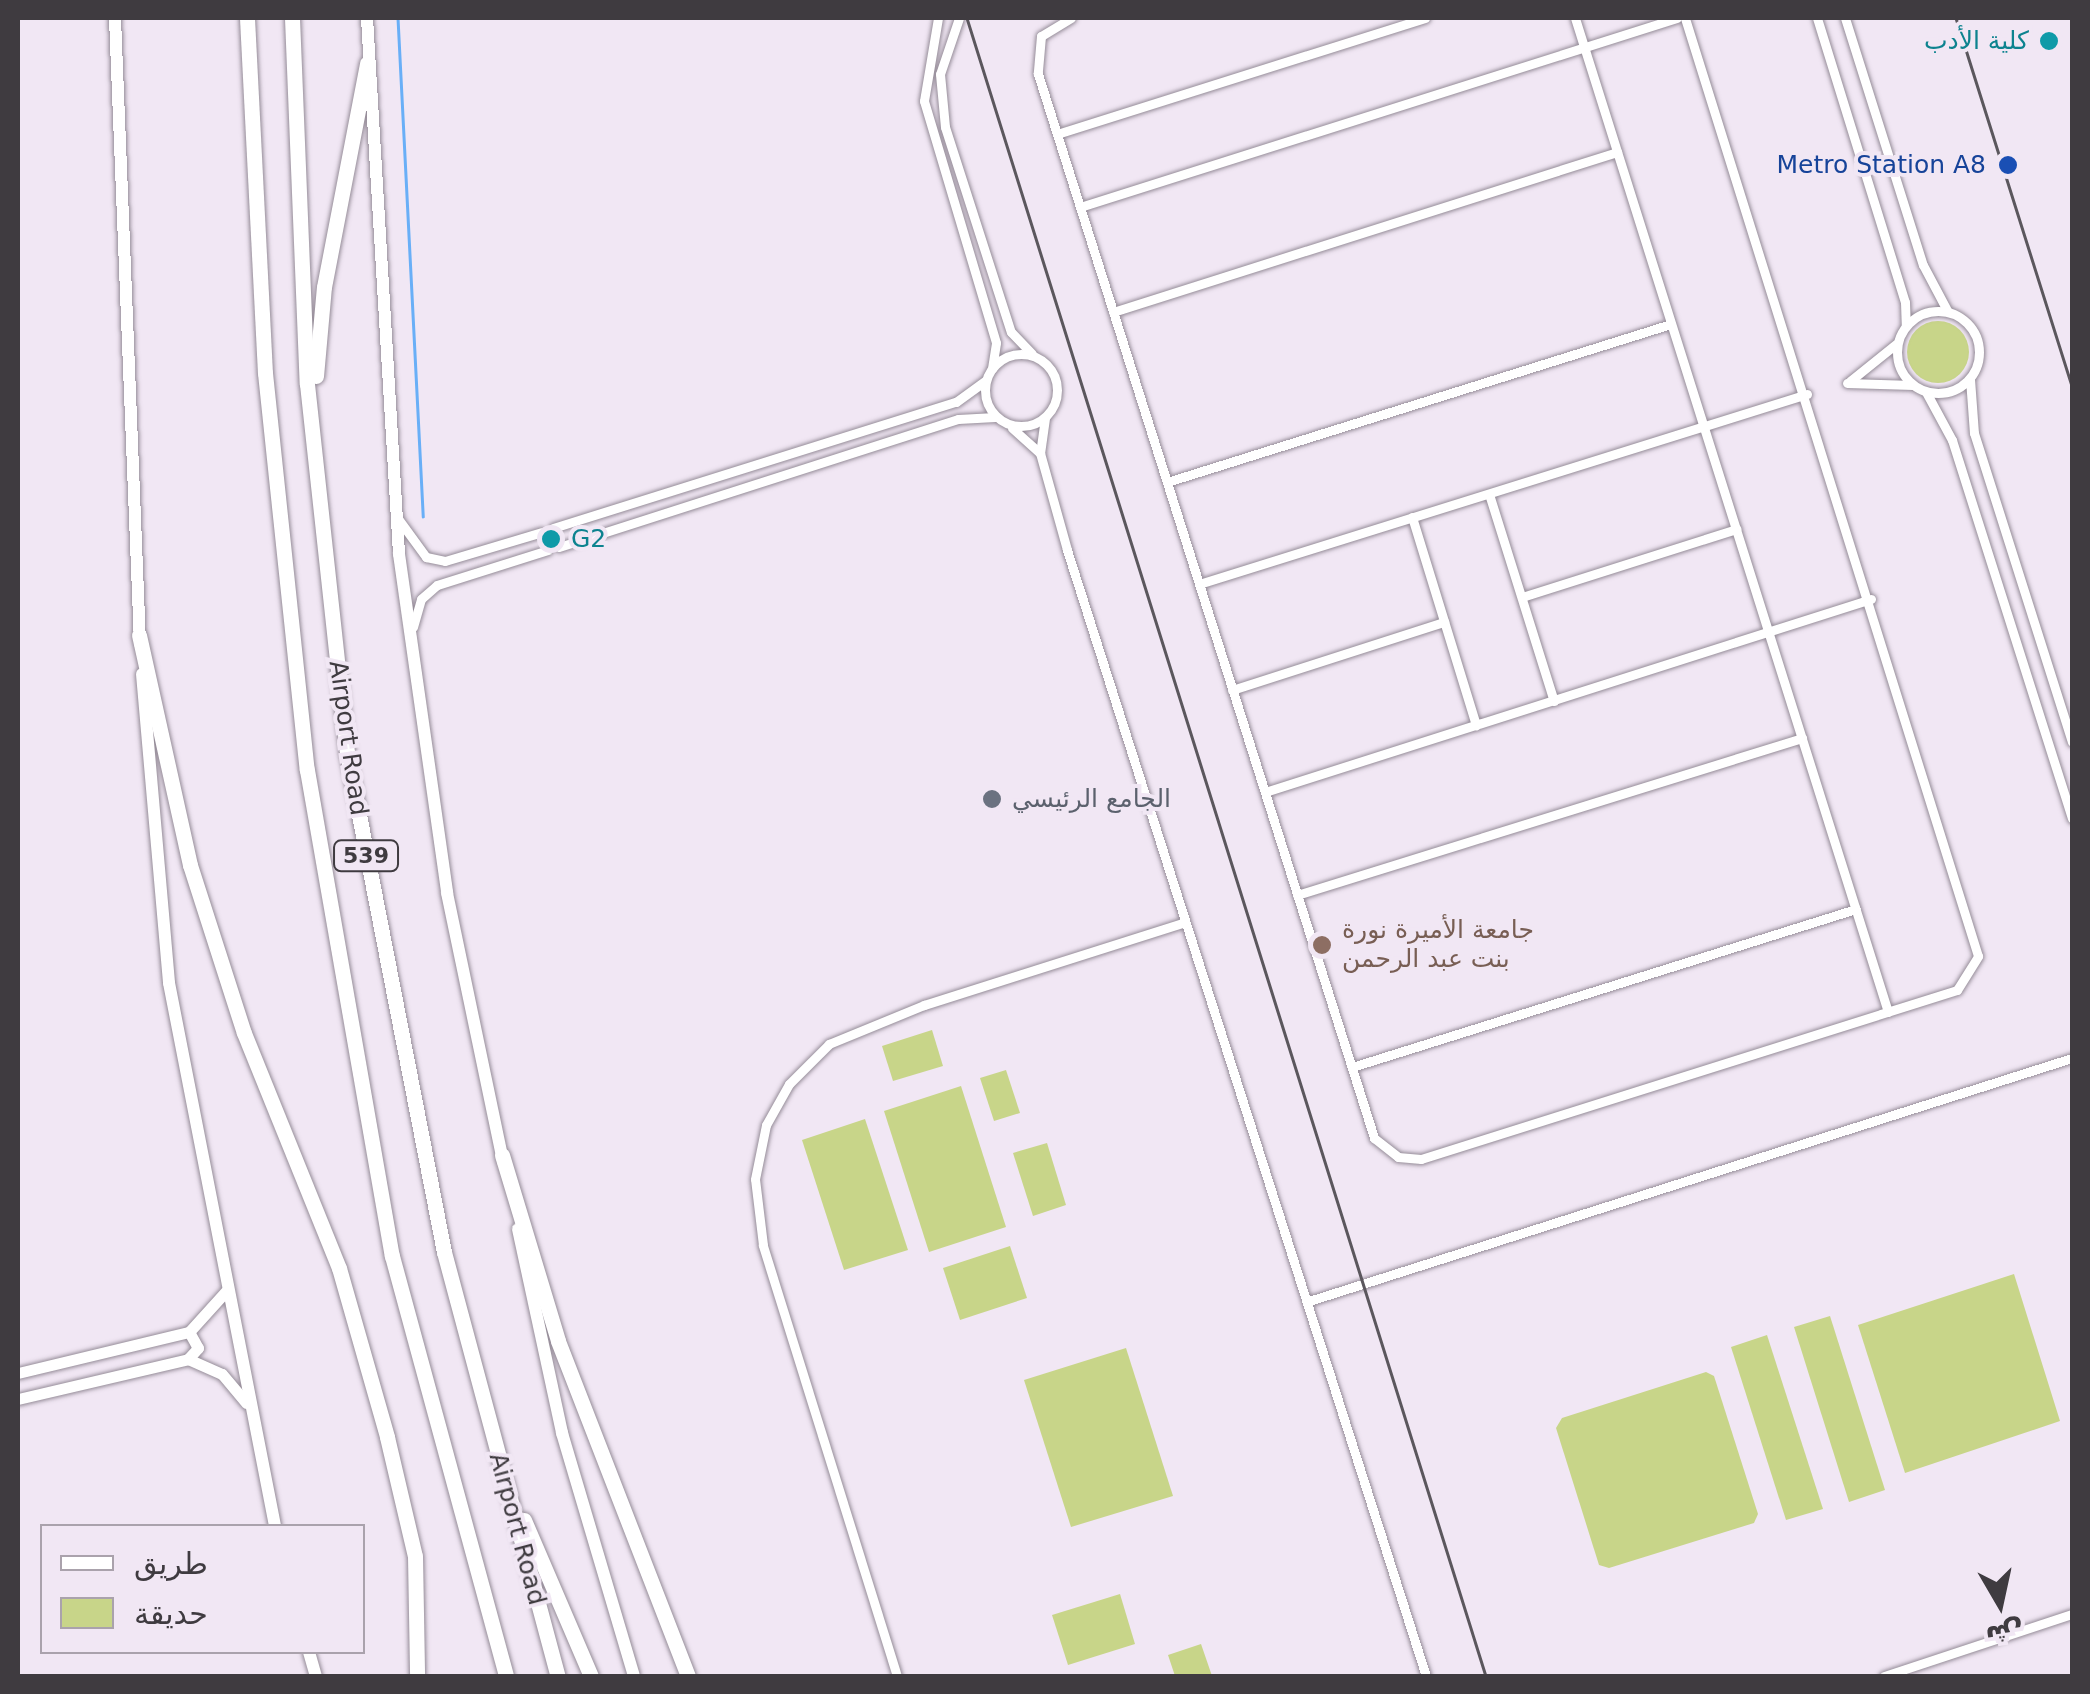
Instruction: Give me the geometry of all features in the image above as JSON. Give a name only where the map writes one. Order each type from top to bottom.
[{"type":"highway","name":"Airport Road","points":[[246,18],[265,373],[307,770],[392,1256],[506,1676]]},
{"type":"highway","name":"Airport Road","points":[[292,18],[294,147],[314,450],[347,753],[391,999],[444,1252],[558,1676]]},
{"type":"highway","points":[[314,450],[324,287],[367,62]]},
{"type":"highway","points":[[139,635],[190,865],[244,1033],[339,1268],[387,1437],[414,1556],[418,1676]]},
{"type":"highway","points":[[502,1156],[558,1341],[688,1676]]},
{"type":"highway","points":[[496,1447],[592,1676]]},
{"type":"main road","points":[[368,18],[367,62],[397,518],[447,892],[562,1433],[634,1676]]},
{"type":"main road","points":[[116,23],[139,635],[169,983],[246,1403],[275,1524]]},
{"type":"street","points":[[105,18],[116,23]]},
{"type":"street","points":[[397,518],[426,557],[445,562],[956,402],[986,380],[992,369],[996,342],[924,102],[938,18]]},
{"type":"street","points":[[958,18],[940,74],[944,127],[1012,332],[1048,366],[1058,387],[1045,418],[1040,453],[1426,1676]]},
{"type":"street","points":[[1071,18],[1041,36],[1035,52],[1057,134],[1080,208],[1167,482],[1232,690],[1374,1138],[1398,1157],[1421,1158],[1957,990],[1972,974],[1978,942],[1807,394],[1681,18],[1080,208]]},
{"type":"street","points":[[1057,134],[1425,18]]},
{"type":"street","points":[[1575,18],[1888,1012]]},
{"type":"street","points":[[1816,18],[1905,302],[1906,326],[1898,342],[1848,382],[1913,385]]},
{"type":"street","points":[[1846,18],[1923,265],[1948,312],[1975,334],[1979,357],[1970,379],[1974,433],[2072,742]]},
{"type":"street","points":[[1113,312],[1617,152]]},
{"type":"street","points":[[1906,326],[1925,313],[1948,312]]},
{"type":"street","points":[[1167,482],[1671,324]]},
{"type":"street","points":[[1898,342],[1899,366],[1913,385],[1926,392],[1950,392],[1970,379]]},
{"type":"street","points":[[992,369],[1008,356],[1032,354]]},
{"type":"street","points":[[986,380],[986,400],[996,417],[1040,453]]},
{"type":"street","points":[[1926,392],[1952,440],[2072,818]]},
{"type":"street","points":[[1199,584],[1807,394]]},
{"type":"street","points":[[411,645],[414,613],[437,586],[958,419],[996,417]]},
{"type":"street","points":[[1005,424],[1026,427],[1045,418]]},
{"type":"street","points":[[1490,494],[1554,701]]},
{"type":"street","points":[[1412,517],[1476,725]]},
{"type":"street","points":[[1522,597],[1736,530]]},
{"type":"street","points":[[526,537],[530,556]]},
{"type":"street","points":[[1265,792],[1769,634],[1871,598]]},
{"type":"street","points":[[1232,690],[1444,622]]},
{"type":"street","points":[[1297,895],[1802,738]]},
{"type":"street","points":[[1352,1067],[1856,909]]},
{"type":"street","points":[[897,1676],[763,1245],[754,1179],[766,1125],[789,1084],[829,1044],[924,1005],[1186,922]]},
{"type":"street","points":[[1308,1301],[2072,1058]]},
{"type":"street","points":[[18,1373],[189,1332],[226,1291]]},
{"type":"street","points":[[188,1360],[198,1348],[189,1332]]},
{"type":"street","points":[[18,1399],[188,1360],[222,1374],[246,1403]]},
{"type":"street","points":[[1884,1676],[2072,1614]]},
{"type":"street","points":[[1918,1665],[1921,1676]]},
{"type":"green space","points":[[1938,321],[1960,330],[1969,352],[1960,374],[1938,383],[1916,374],[1907,352],[1916,330]]},
{"type":"green space","points":[[932,1030],[943,1066],[893,1081],[882,1046]]},
{"type":"green space","points":[[1006,1070],[1020,1113],[994,1121],[980,1078]]},
{"type":"green space","points":[[961,1086],[1006,1227],[929,1252],[884,1111]]},
{"type":"green space","points":[[865,1119],[908,1250],[844,1270],[802,1140]]},
{"type":"green space","points":[[1047,1143],[1066,1205],[1033,1216],[1013,1153]]},
{"type":"green space","points":[[1010,1246],[1027,1298],[960,1320],[943,1268]]},
{"type":"green space","points":[[2014,1274],[2060,1421],[1905,1473],[1858,1325]]},
{"type":"green space","points":[[1830,1316],[1885,1490],[1849,1502],[1794,1327]]},
{"type":"green space","points":[[1767,1335],[1823,1509],[1786,1520],[1731,1347]]},
{"type":"green space","points":[[1126,1348],[1173,1496],[1071,1527],[1024,1380]]},
{"type":"green space","points":[[1706,1372],[1714,1376],[1758,1514],[1754,1523],[1609,1568],[1599,1565],[1556,1428],[1562,1418]]},
{"type":"green space","points":[[1120,1594],[1135,1644],[1068,1665],[1052,1615]]},
{"type":"green space","points":[[1201,1644],[1212,1676],[1175,1676],[1168,1655]]},
{"type":"waterway","points":[[398,18],[423,516]]},
{"type":"tram line","points":[[967,18],[1486,1676]]},
{"type":"tram line","points":[[1956,18],[2072,387]]},
{"type":"place","name":"كلية الأدب","points":[[2049,41]]},
{"type":"place","name":"Metro Station A8","points":[[2008,165]]},
{"type":"place","name":"G2","points":[[551,539]]},
{"type":"place","name":"الجامع الرئيسي","points":[[992,799]]},
{"type":"place","name":"جامعة الأميرة نورة بنت عبد الرحمن","points":[[1322,945]]}]
